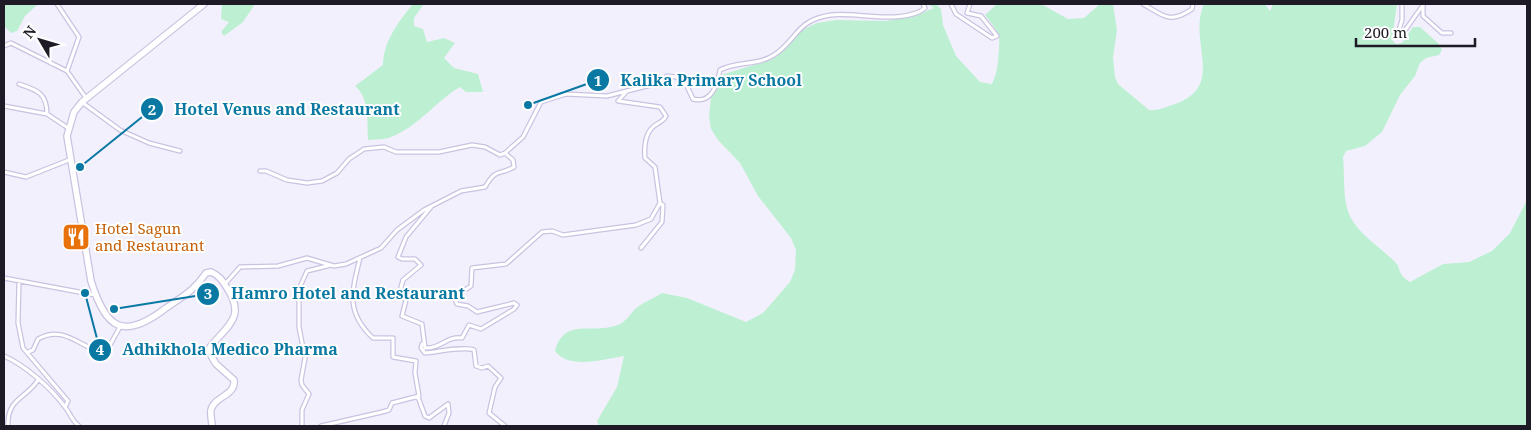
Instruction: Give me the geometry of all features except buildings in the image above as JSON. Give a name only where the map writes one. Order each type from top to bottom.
[{"type":"highway","points":[[204,4],[84,100],[74,112],[68,128],[69,160],[96,295],[102,312],[121,325],[127,327],[141,325],[186,296],[206,273],[216,274],[236,304],[234,320],[210,347],[209,355],[216,364],[231,376],[235,385],[233,389],[214,404],[211,412],[212,426]]},
{"type":"street","points":[[56,4],[79,37],[67,71]]},
{"type":"street","points":[[260,170],[287,180],[307,183],[322,181],[337,173],[349,159],[364,149],[384,147],[396,152],[439,152],[472,145],[485,147],[500,155],[524,137],[541,102],[566,94],[607,96],[655,84],[667,76],[676,77],[685,82],[693,99],[708,98],[714,90],[720,70],[726,66],[737,66],[747,62],[756,63],[774,55],[806,22],[832,15],[848,14],[859,17],[901,15],[920,12],[925,8],[923,4]]},
{"type":"street","points":[[951,4],[956,14],[992,38],[997,36],[980,16],[967,13],[970,4]]},
{"type":"street","points":[[1143,4],[1160,15],[1173,18],[1192,9],[1193,4]]},
{"type":"street","points":[[1402,4],[1402,20],[1398,36],[1401,36],[1423,6],[1423,16],[1442,34],[1451,33]]},
{"type":"street","points":[[4,46],[11,44],[67,71],[84,100],[120,130],[149,143],[180,151]]},
{"type":"street","points":[[19,84],[40,92],[46,100],[47,114]]},
{"type":"street","points":[[628,90],[618,101],[660,107],[666,116],[664,120],[650,129],[644,149],[645,158],[655,167],[660,203],[663,205],[662,222],[641,248]]},
{"type":"street","points":[[4,106],[47,114],[68,128]]},
{"type":"street","points":[[302,426],[302,410],[309,394],[302,385],[301,380],[305,358],[304,347],[300,337],[299,289],[307,271],[331,265],[346,264],[360,258],[380,248],[397,230],[431,207],[460,191],[485,187],[500,170],[514,166],[515,163],[505,153]]},
{"type":"street","points":[[4,172],[26,177],[69,160]]},
{"type":"street","points":[[423,343],[425,348],[432,349],[450,338],[462,338],[469,325],[481,329],[514,309],[517,305],[514,304],[477,312],[468,306],[457,304],[455,299],[471,286],[472,268],[506,264],[542,232],[552,231],[563,235],[636,225],[651,219],[660,203]]},
{"type":"street","points":[[431,207],[406,237],[398,257],[402,259],[415,259],[422,265],[400,285],[400,290],[406,300],[402,316],[422,324],[423,343],[421,348],[426,353],[452,349],[459,351],[474,350],[476,366],[482,368],[488,366],[501,378],[495,387],[489,414],[506,426]]},
{"type":"street","points":[[224,284],[240,267],[278,266],[307,258],[331,265]]},
{"type":"street","points":[[360,258],[355,276],[352,305],[354,313],[364,331],[372,338],[393,338],[395,340],[393,357],[416,361],[418,396],[425,416],[429,418],[448,404],[449,413],[444,426]]},
{"type":"street","points":[[4,278],[96,295]]},
{"type":"street","points":[[19,281],[18,323],[23,348],[68,401],[65,407]]},
{"type":"street","points":[[28,352],[34,350],[38,339],[50,334],[57,334],[77,339],[85,347],[105,354],[121,325]]},
{"type":"street","points":[[4,356],[15,361],[38,380],[65,407],[79,426]]},
{"type":"street","points":[[8,426],[7,415],[14,403],[21,395],[32,390],[38,380]]},
{"type":"street","points":[[321,426],[389,410],[392,403],[418,396]]},
{"type":"green space","points":[[6,4],[38,4],[25,16],[17,31],[11,33],[4,26],[4,6]]},
{"type":"green space","points":[[222,4],[255,4],[243,22],[224,36],[221,32],[229,22],[221,19]]},
{"type":"green space","points":[[413,4],[423,5],[414,18],[414,26],[423,29],[427,42],[444,38],[455,43],[444,58],[454,68],[478,74],[483,92],[466,92],[460,87],[401,133],[386,139],[368,140],[365,104],[360,91],[355,86],[383,65],[389,40],[397,25]]},
{"type":"green space","points":[[928,4],[936,4],[941,9],[943,25],[956,56],[980,82],[992,84],[997,67],[999,36],[985,15],[997,4],[1041,4],[1068,19],[1084,18],[1100,4],[1113,4],[1117,30],[1113,57],[1115,77],[1118,84],[1149,110],[1152,110],[1175,104],[1190,96],[1199,86],[1203,74],[1200,18],[1204,4],[1265,4],[1270,11],[1273,4],[1397,4],[1392,40],[1396,44],[1402,43],[1413,27],[1420,27],[1439,44],[1442,50],[1439,55],[1426,58],[1420,63],[1415,76],[1400,95],[1382,132],[1365,146],[1346,151],[1343,157],[1345,196],[1348,211],[1359,230],[1397,264],[1401,274],[1410,282],[1443,264],[1469,262],[1492,251],[1510,233],[1527,200],[1527,426],[599,426],[597,421],[617,387],[624,356],[588,362],[569,360],[561,357],[555,351],[559,340],[565,334],[572,330],[608,328],[618,325],[635,309],[662,293],[687,298],[746,322],[763,313],[790,282],[795,270],[796,250],[791,238],[758,196],[740,163],[718,140],[711,129],[709,116],[711,97],[720,85],[721,75],[773,59],[802,30],[817,23],[836,20],[886,21],[917,15],[934,8]]},
{"type":"place","name":"Kalika Primary School","points":[[528,105]]},
{"type":"place","name":"Hotel Venus and Restaurant","points":[[80,167]]},
{"type":"place","name":"Hotel Sagun and Restaurant","points":[[76,237]]},
{"type":"place","name":"Adhikhola Medico Pharma","points":[[85,293]]},
{"type":"place","name":"Hamro Hotel and Restaurant","points":[[114,309]]}]
